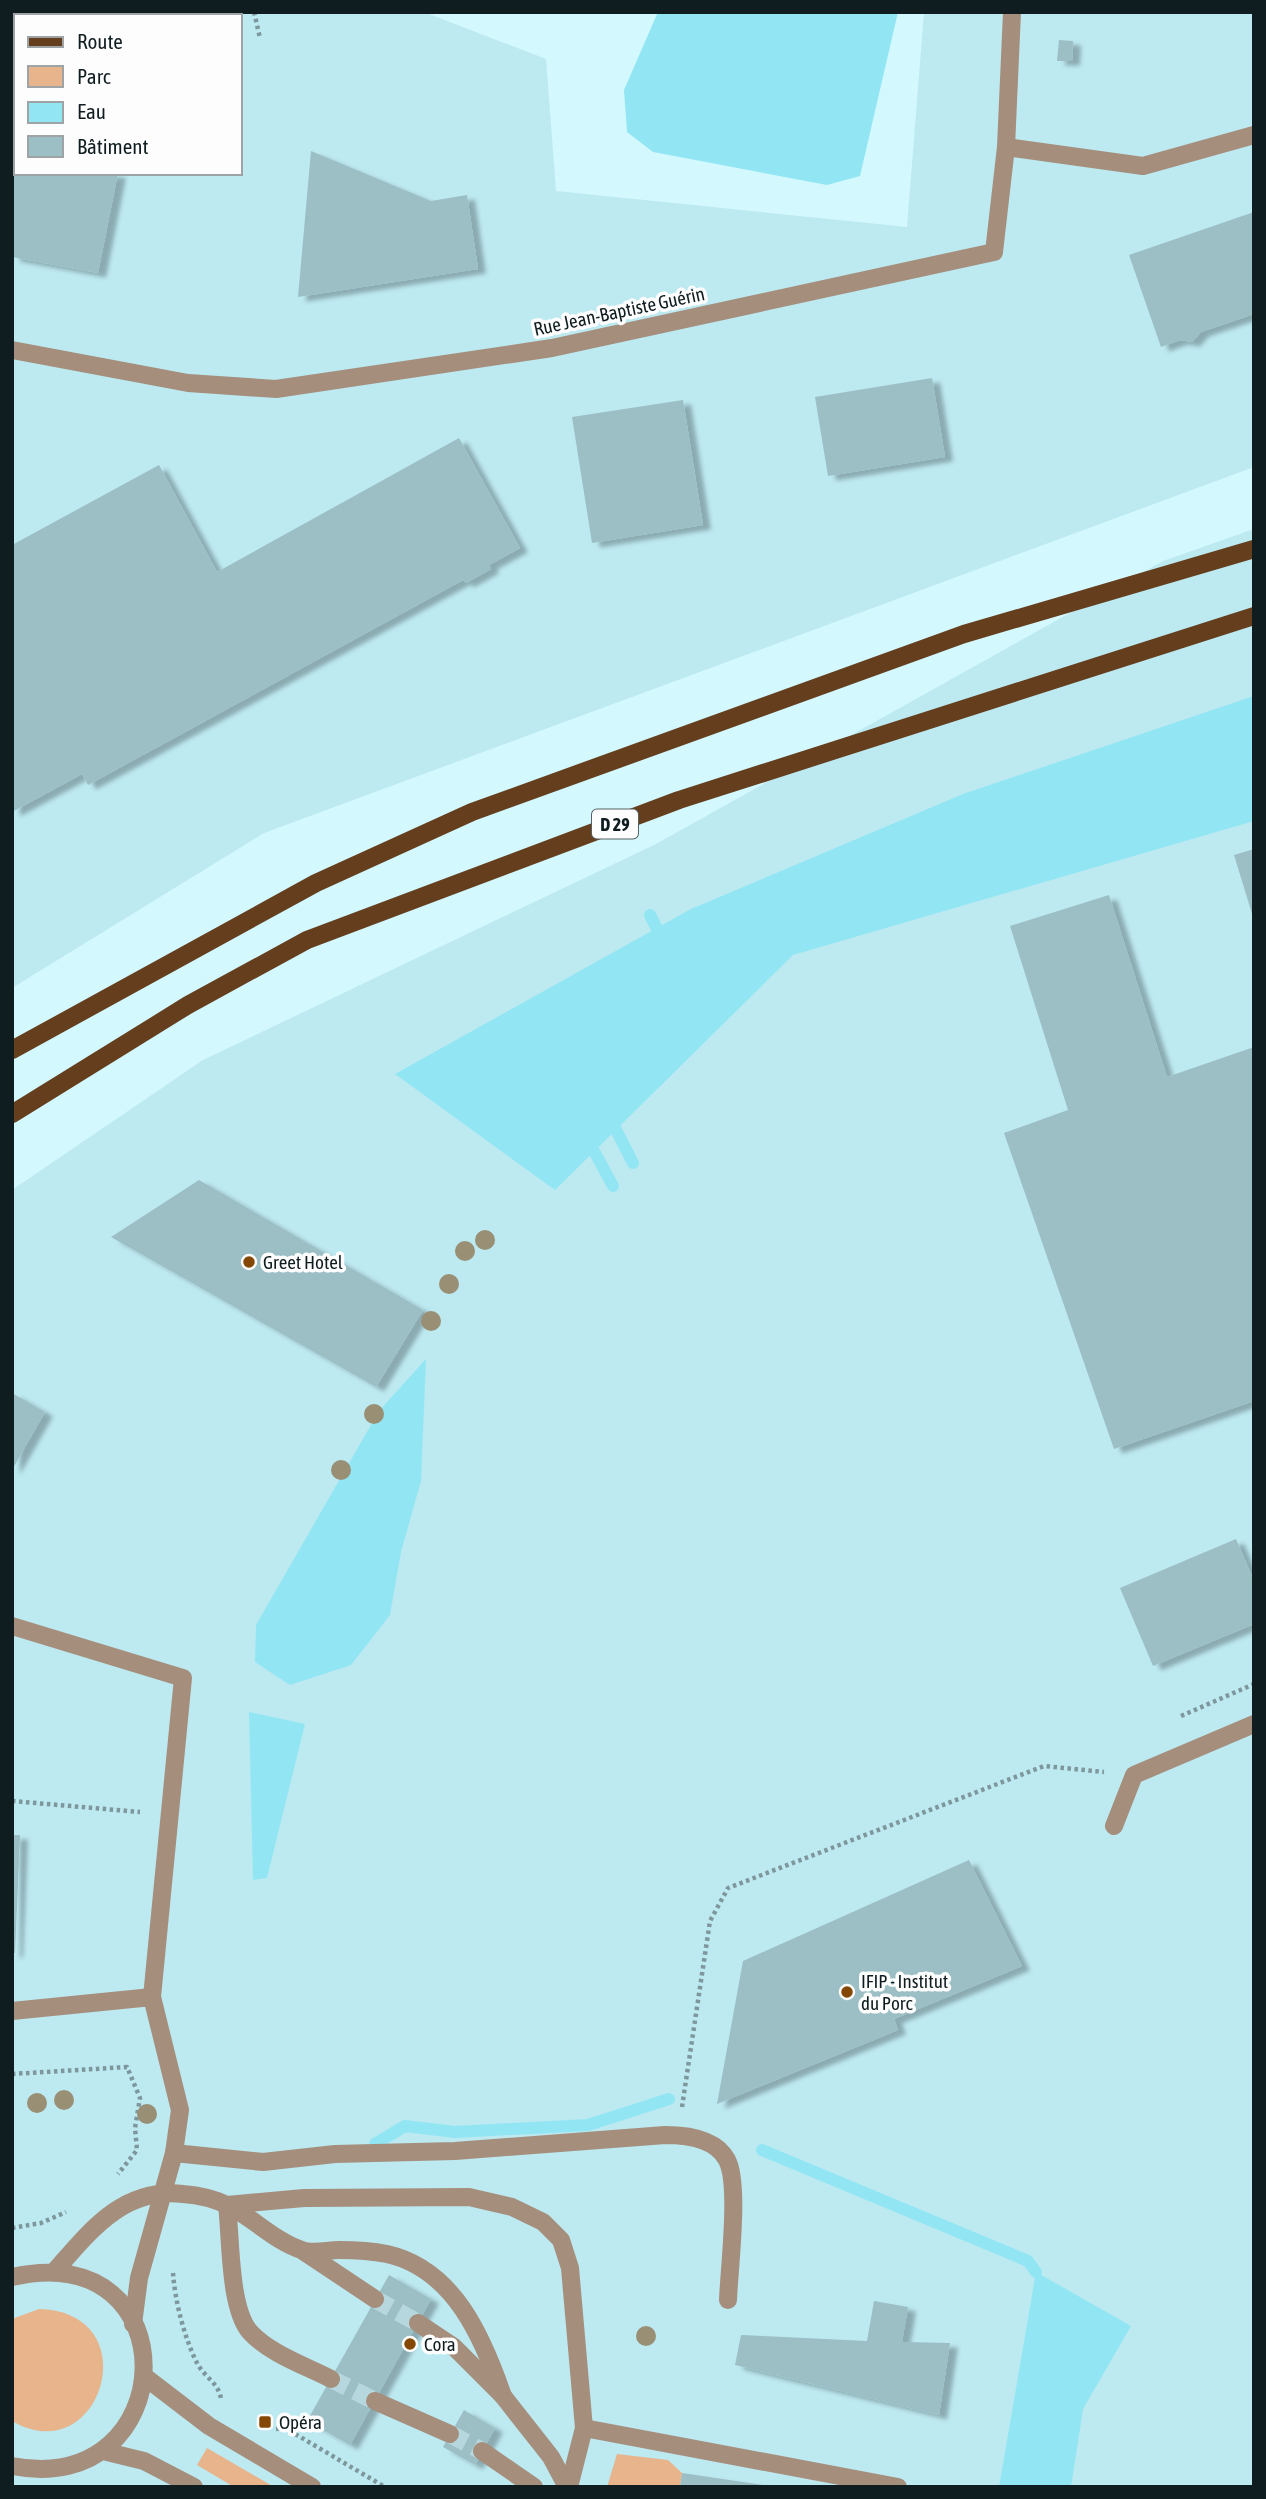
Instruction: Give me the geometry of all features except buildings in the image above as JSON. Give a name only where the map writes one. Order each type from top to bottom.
[{"type":"main road","points":[[12,1050],[316,883],[472,812],[964,634],[1254,550]]},
{"type":"main road","name":"D 29","points":[[12,1114],[188,1005],[307,940],[679,800],[1254,616]]},
{"type":"main road","points":[[12,1057],[41,1035]]},
{"type":"street","name":"Rue Jean-Baptiste Guérin","points":[[12,350],[188,383],[276,389],[552,348],[994,252],[1006,147],[1012,12]]},
{"type":"street","points":[[1006,147],[1143,166],[1254,135]]},
{"type":"street","points":[[12,1626],[183,1678],[152,1997],[180,2110],[174,2153],[142,2266],[133,2324]]},
{"type":"street","points":[[1114,1826],[1134,1775],[1254,1724]]},
{"type":"street","points":[[12,2011],[152,1997]]},
{"type":"street","points":[[174,2153],[262,2162],[335,2154],[455,2151],[677,2135],[715,2146],[727,2160],[733,2181],[727,2300]]},
{"type":"street","points":[[54,2272],[83,2239],[113,2212],[130,2200],[162,2191],[198,2195],[228,2204],[375,2299]]},
{"type":"street","points":[[228,2204],[304,2198],[469,2197],[512,2207],[542,2222],[561,2240],[570,2268],[584,2428],[568,2487]]},
{"type":"street","points":[[228,2204],[239,2312],[250,2332],[267,2346],[331,2379]]},
{"type":"street","points":[[303,2251],[342,2250],[388,2255],[418,2267],[436,2280],[469,2317],[487,2351],[503,2396]]},
{"type":"street","points":[[12,2277],[54,2272],[78,2277],[100,2288],[118,2304],[133,2324],[145,2358],[145,2377],[135,2418],[107,2452],[84,2465],[58,2472],[31,2472],[12,2466]]},
{"type":"street","points":[[418,2323],[454,2347],[503,2396],[551,2457],[568,2487]]},
{"type":"street","points":[[145,2377],[209,2426],[312,2487]]},
{"type":"street","points":[[374,2401],[450,2434]]},
{"type":"street","points":[[584,2428],[898,2487]]},
{"type":"street","points":[[107,2452],[144,2460],[194,2487]]},
{"type":"street","points":[[482,2452],[534,2487]]},
{"type":"path","points":[[254,12],[260,38]]},
{"type":"path","points":[[1181,1716],[1254,1684]]},
{"type":"path","points":[[677,2135],[710,1921],[728,1888],[1044,1766],[1134,1775]]},
{"type":"path","points":[[12,1801],[169,1815]]},
{"type":"path","points":[[12,2074],[127,2067],[140,2098],[135,2128],[137,2150],[113,2181]]},
{"type":"shaded area","points":[[12,12],[424,12],[546,59],[556,191],[907,227],[924,12],[1254,12],[1254,467],[264,833],[12,988]]},
{"type":"shaded area","points":[[1254,529],[1254,2487],[12,2487],[12,1190],[203,1060],[656,844],[1163,561]]},
{"type":"green space","points":[[39,2309],[73,2317],[94,2335],[103,2359],[100,2386],[89,2409],[69,2426],[43,2431],[12,2421],[12,2319]]},
{"type":"green space","points":[[207,2448],[274,2487],[234,2487],[197,2465]]},
{"type":"green space","points":[[617,2454],[668,2460],[682,2473],[680,2487],[607,2487]]},
{"type":"water","points":[[658,12],[898,12],[860,176],[827,185],[653,152],[627,132],[624,90]]},
{"type":"water","points":[[1254,696],[1254,821],[793,955],[555,1190],[395,1074],[691,909],[963,794]]},
{"type":"water","points":[[426,1359],[421,1481],[401,1552],[390,1615],[351,1665],[290,1685],[255,1662],[256,1625],[379,1411]]},
{"type":"water","points":[[249,1712],[305,1724],[267,1878],[253,1880]]},
{"type":"water","points":[[1036,2272],[1131,2326],[1083,2409],[1071,2487],[999,2487]]},
{"type":"waterway","points":[[650,915],[664,943]]},
{"type":"waterway","points":[[614,1126],[633,1163]]},
{"type":"waterway","points":[[594,1151],[613,1186]]},
{"type":"waterway","points":[[375,2144],[405,2126],[455,2132],[588,2125],[669,2099]]},
{"type":"waterway","points":[[762,2150],[1028,2261],[1036,2272]]},
{"type":"tunnel","points":[[375,2299],[418,2323]]},
{"type":"tunnel","points":[[331,2379],[375,2401]]},
{"type":"tunnel","points":[[450,2434],[482,2451]]},
{"type":"place","name":"Greet Hotel","points":[[249,1262]]},
{"type":"place","name":"IFIP - Institut du Porc","points":[[847,1992]]},
{"type":"place","name":"Cora","points":[[410,2344]]},
{"type":"place","name":"Opéra","points":[[265,2422]]}]
